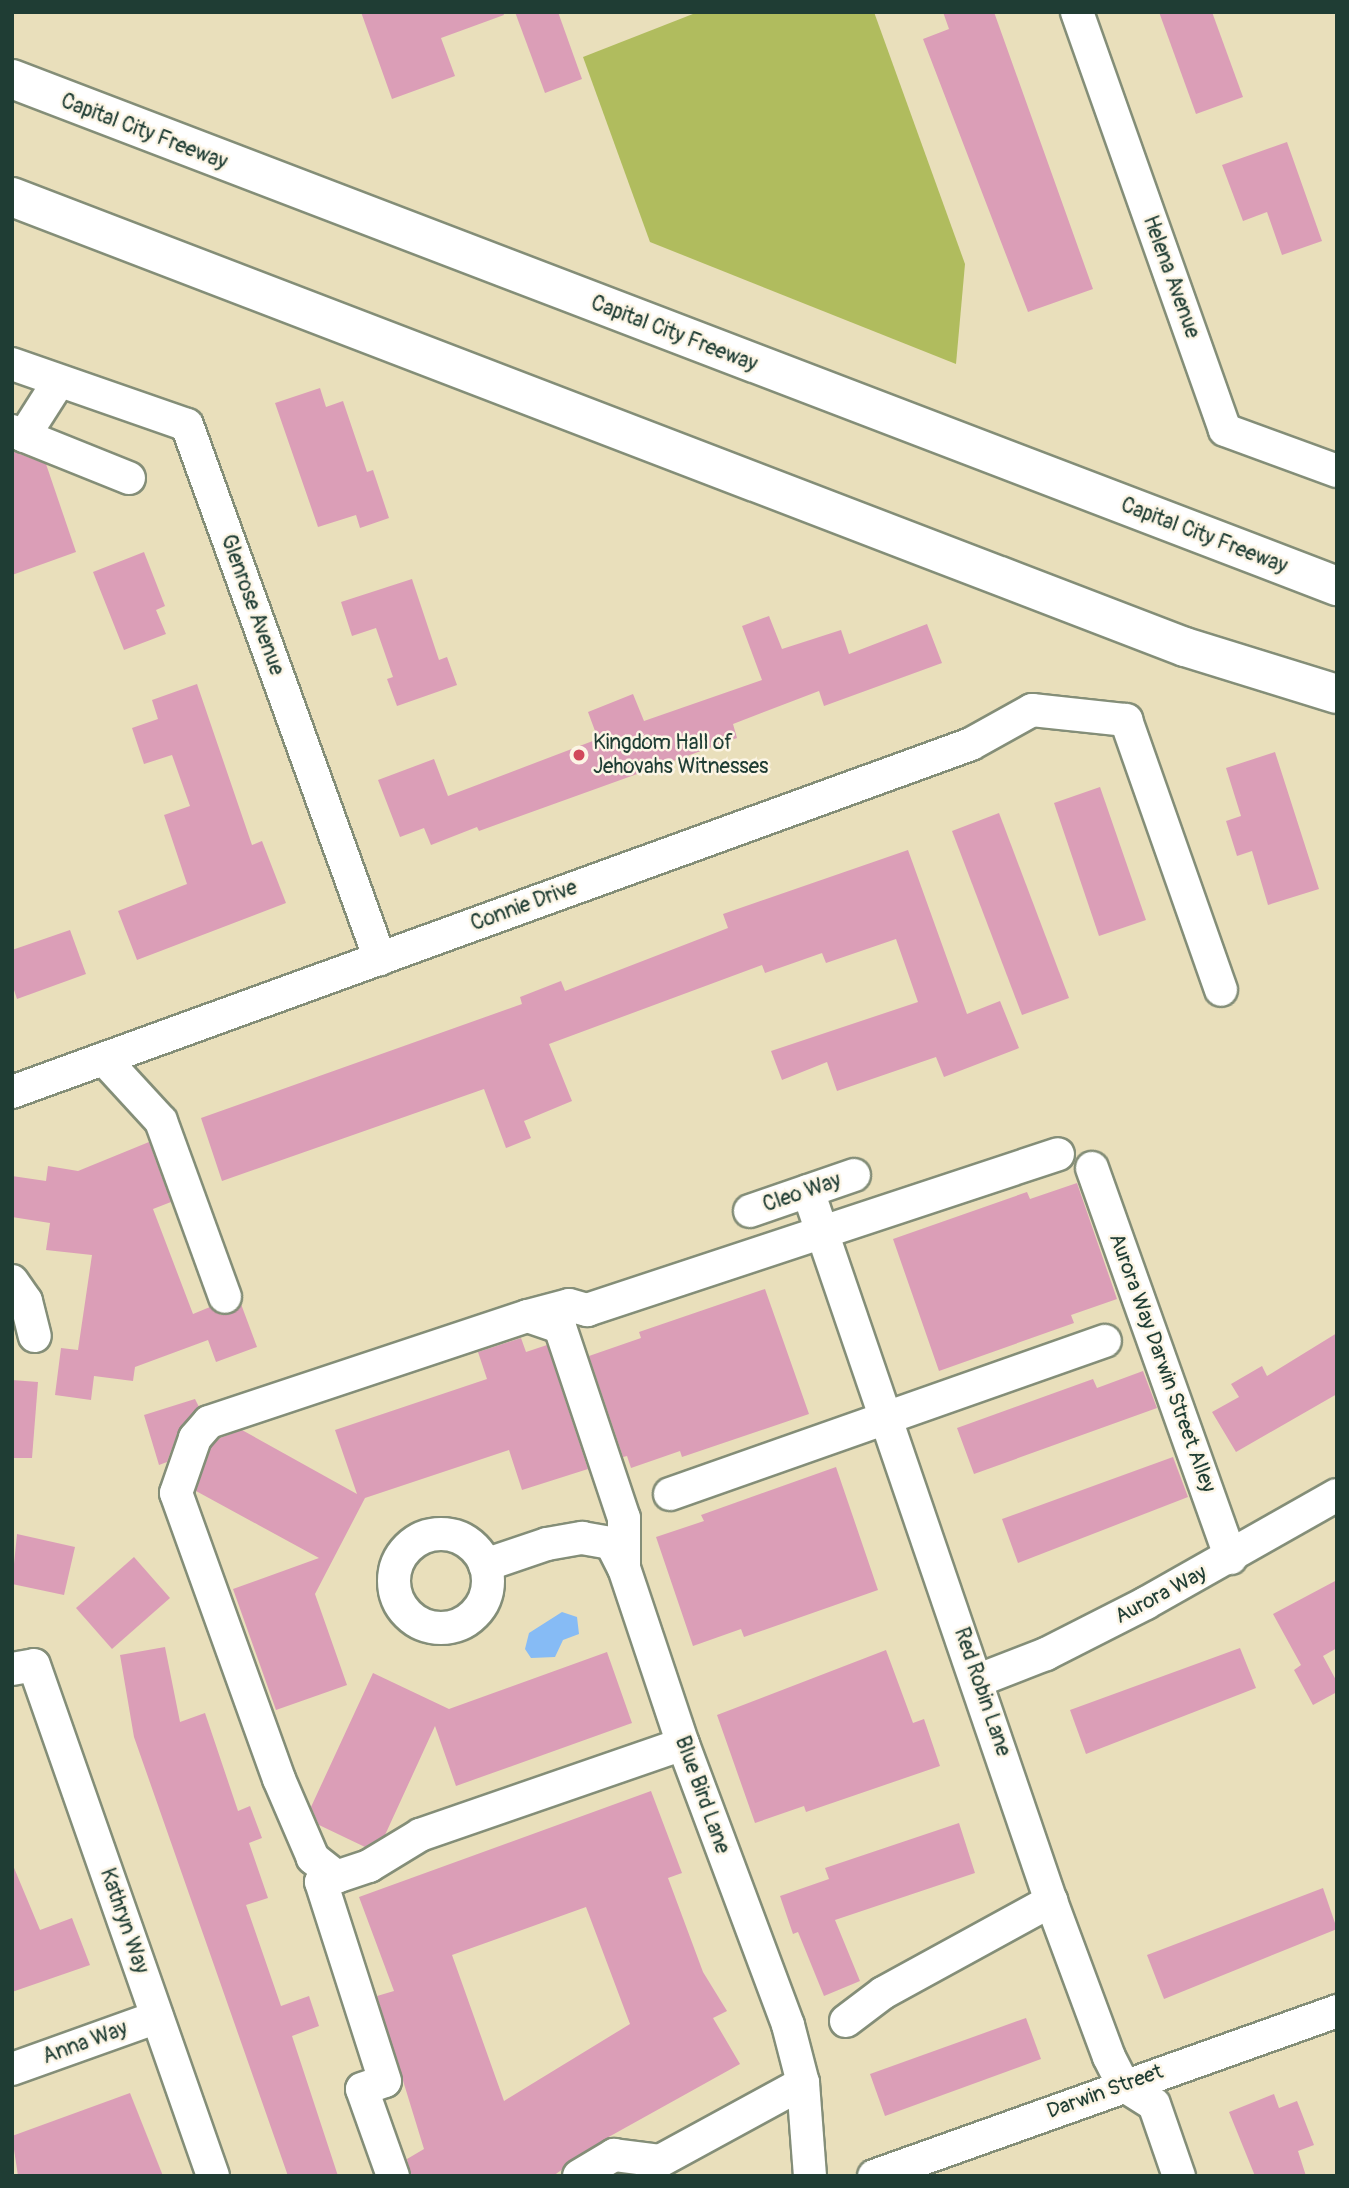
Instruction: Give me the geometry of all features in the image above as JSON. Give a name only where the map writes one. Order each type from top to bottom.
[{"type":"highway","name":"Capital City Freeway","points":[[12,79],[1337,586]]},
{"type":"highway","points":[[12,197],[1172,642],[1337,696]]},
{"type":"street","name":"Helena Avenue","points":[[1077,12],[1225,429],[1337,471]]},
{"type":"street","name":"Glenrose Avenue","points":[[12,364],[187,425],[380,959]]},
{"type":"street","points":[[60,381],[18,434],[129,478]]},
{"type":"street","name":"Connie Drive","points":[[12,1093],[971,744],[1032,710],[1126,720],[1221,990]]},
{"type":"street","points":[[104,1059],[161,1121],[225,1297]]},
{"type":"street","points":[[337,1877],[313,1858],[279,1779],[176,1493],[177,1477],[195,1438],[209,1422],[528,1316],[569,1306],[587,1310],[778,1244],[824,1234],[1058,1154]]},
{"type":"street","name":"Aurora Way Darwin Street Alley","points":[[1092,1168],[1231,1558]]},
{"type":"street","name":"Cleo Way","points":[[750,1211],[854,1175]]},
{"type":"street","name":"Red Robin Lane","points":[[808,1191],[979,1680],[1051,1900],[1123,2085]]},
{"type":"street","points":[[12,1280],[26,1301],[36,1336]]},
{"type":"street","points":[[528,1316],[560,1327],[624,1518],[624,1568]]},
{"type":"street","points":[[670,1494],[1105,1340]]},
{"type":"street","name":"Aurora Way","points":[[979,1680],[1046,1654],[1231,1558],[1337,1494]]},
{"type":"street","name":"Blue Bird Lane","points":[[485,1565],[547,1544],[582,1538],[611,1543],[624,1568],[683,1744],[788,2025],[803,2083],[810,2176]]},
{"type":"street","name":"Kathryn Way","points":[[23,1667],[157,2017],[213,2176]]},
{"type":"street","points":[[393,2176],[362,2089],[385,2081],[321,1882],[369,1866],[420,1835],[683,1744]]},
{"type":"street","points":[[846,2021],[883,1993],[1051,1900]]},
{"type":"street","name":"Darwin Street","points":[[874,2176],[1123,2085],[1337,2011]]},
{"type":"street","name":"Anna Way","points":[[12,2069],[157,2017]]},
{"type":"street","points":[[579,2176],[614,2155],[660,2161],[803,2083]]},
{"type":"street","points":[[1123,2085],[1154,2104],[1179,2176]]},
{"type":"green space","points":[[698,12],[874,12],[965,264],[956,364],[650,242],[583,57]]},
{"type":"water","points":[[562,1612],[577,1617],[579,1634],[563,1640],[555,1657],[531,1658],[525,1649],[529,1633]]},
{"type":"building","points":[[361,12],[503,12],[504,15],[441,38],[455,76],[392,99]]},
{"type":"building","points":[[515,12],[558,12],[582,79],[545,93]]},
{"type":"building","points":[[943,12],[994,12],[1093,289],[1028,312],[923,39],[949,29]]},
{"type":"building","points":[[1159,12],[1212,12],[1243,97],[1196,114]]},
{"type":"building","points":[[1287,142],[1322,241],[1282,255],[1267,212],[1243,221],[1222,165]]},
{"type":"building","points":[[320,388],[326,407],[343,401],[367,472],[373,470],[389,518],[360,528],[356,515],[318,527],[275,403]]},
{"type":"building","points":[[12,451],[46,464],[76,552],[12,575]]},
{"type":"building","points":[[144,552],[165,606],[156,610],[166,634],[124,650],[93,572]]},
{"type":"building","points":[[412,579],[439,660],[447,657],[457,685],[397,706],[387,679],[393,677],[376,628],[352,636],[341,602]]},
{"type":"building","points":[[769,616],[782,649],[841,630],[849,654],[927,624],[942,663],[824,706],[819,691],[733,724],[737,738],[479,831],[477,827],[431,845],[424,828],[400,837],[378,780],[434,759],[448,796],[598,739],[588,712],[633,694],[644,721],[762,680],[742,626]]},
{"type":"building","points":[[197,684],[252,845],[262,841],[286,903],[137,960],[118,911],[187,884],[164,815],[190,806],[172,755],[144,764],[132,728],[158,719],[152,700]]},
{"type":"building","points":[[1275,752],[1319,889],[1268,905],[1252,851],[1237,856],[1226,821],[1241,816],[1226,768]]},
{"type":"building","points":[[1100,787],[1146,920],[1099,936],[1054,803]]},
{"type":"building","points":[[999,813],[1069,998],[1022,1015],[952,831]]},
{"type":"building","points":[[908,850],[967,1014],[1000,1001],[1019,1048],[944,1077],[936,1057],[837,1091],[827,1062],[782,1080],[771,1051],[918,1002],[896,939],[826,963],[822,953],[765,973],[762,965],[549,1044],[572,1101],[524,1121],[531,1138],[506,1148],[484,1089],[222,1181],[201,1118],[522,1004],[520,997],[561,981],[565,991],[728,928],[723,914]]},
{"type":"building","points":[[70,930],[86,974],[17,999],[12,984],[12,950]]},
{"type":"building","points":[[149,1142],[171,1202],[153,1209],[193,1314],[210,1307],[221,1315],[231,1314],[241,1304],[257,1347],[216,1362],[208,1340],[135,1367],[133,1381],[94,1376],[91,1400],[55,1395],[61,1348],[78,1350],[92,1255],[46,1250],[50,1223],[12,1217],[12,1176],[46,1181],[48,1166],[78,1171]]},
{"type":"building","points":[[1077,1183],[1117,1299],[1071,1315],[1074,1323],[939,1371],[893,1239],[1027,1192],[1030,1199]]},
{"type":"building","points":[[765,1289],[809,1414],[682,1457],[680,1451],[631,1468],[627,1456],[623,1457],[589,1356],[641,1338],[639,1332]]},
{"type":"building","points":[[1337,1333],[1337,1394],[1236,1452],[1212,1412],[1239,1397],[1231,1384],[1262,1366],[1267,1376]]},
{"type":"building","points":[[521,1338],[526,1352],[547,1345],[588,1469],[522,1490],[509,1450],[365,1498],[315,1594],[347,1685],[276,1710],[233,1589],[319,1558],[196,1491],[211,1447],[220,1438],[242,1430],[357,1494],[335,1430],[487,1379],[478,1352]]},
{"type":"building","points":[[1143,1371],[1157,1408],[974,1474],[957,1428],[1093,1379],[1097,1388]]},
{"type":"building","points":[[12,1380],[38,1382],[32,1458],[12,1458]]},
{"type":"building","points":[[195,1399],[199,1407],[178,1432],[167,1462],[159,1465],[144,1415]]},
{"type":"building","points":[[1173,1457],[1188,1497],[1018,1563],[1002,1519]]},
{"type":"building","points":[[836,1467],[878,1590],[744,1637],[741,1629],[693,1646],[656,1537],[704,1521],[701,1515]]},
{"type":"building","points":[[17,1534],[75,1547],[64,1595],[12,1584]]},
{"type":"building","points":[[134,1557],[170,1598],[112,1649],[76,1608]]},
{"type":"building","points":[[1337,1580],[1337,1648],[1323,1656],[1337,1682],[1337,1692],[1313,1705],[1294,1670],[1301,1665],[1273,1614]]},
{"type":"building","points":[[165,1647],[180,1722],[205,1713],[238,1811],[250,1806],[262,1838],[249,1843],[268,1898],[246,1905],[281,2006],[309,1996],[319,2026],[292,2036],[338,2176],[288,2176],[134,1737],[120,1655]]},
{"type":"building","points":[[1240,1648],[1256,1688],[1086,1754],[1070,1710]]},
{"type":"building","points":[[886,1650],[913,1723],[924,1719],[940,1766],[806,1812],[804,1806],[755,1823],[717,1715]]},
{"type":"building","points":[[607,1652],[632,1723],[456,1786],[435,1726],[385,1835],[365,1847],[319,1825],[311,1807],[373,1673],[449,1709]]},
{"type":"building","points":[[651,1791],[682,1873],[668,1878],[703,1972],[727,2011],[713,2018],[740,2064],[605,2139],[553,2176],[411,2176],[407,2159],[424,2149],[377,1996],[394,1991],[359,1897]],"holes":[[[586,1907],[630,2024],[504,2101],[452,1955]]]},
{"type":"building","points":[[959,1823],[975,1873],[835,1920],[860,1981],[824,1996],[798,1932],[793,1934],[780,1896],[829,1879],[825,1868]]},
{"type":"building","points":[[12,1863],[40,1930],[72,1918],[90,1965],[12,1992]]},
{"type":"building","points":[[1323,1888],[1337,1929],[1164,1999],[1147,1955]]},
{"type":"building","points":[[1026,2018],[1041,2059],[885,2116],[870,2074]]},
{"type":"building","points":[[130,2093],[163,2176],[18,2176],[12,2136]]},
{"type":"building","points":[[1274,2094],[1279,2108],[1297,2101],[1314,2145],[1298,2151],[1306,2176],[1255,2176],[1229,2112]]},
{"type":"place","name":"Kingdom Hall of Jehovahs Witnesses","points":[[579,755]]}]
